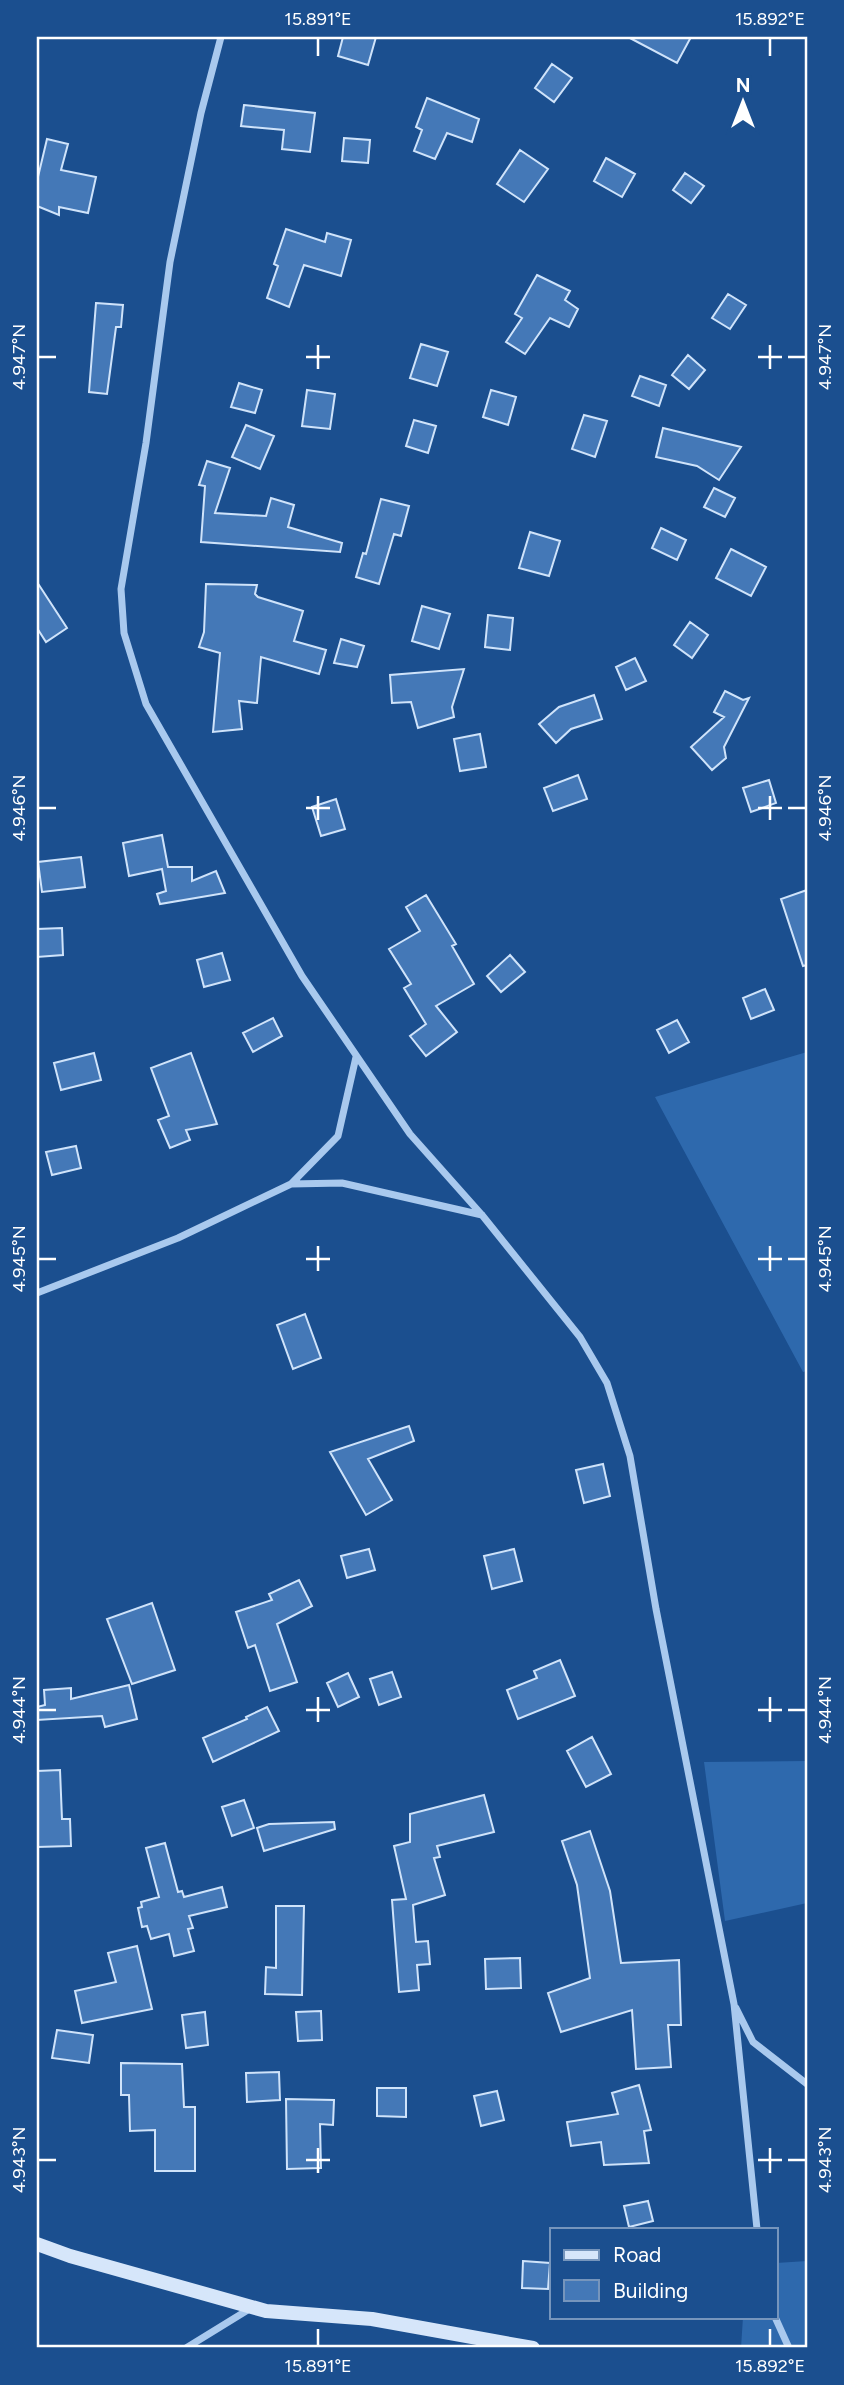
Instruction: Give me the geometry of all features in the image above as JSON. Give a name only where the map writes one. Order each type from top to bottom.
[{"type":"main road","points":[[37,2244],[70,2256],[266,2311],[372,2319],[533,2348]]},
{"type":"street","points":[[221,37],[201,113],[170,261],[146,443],[121,589],[124,633],[146,704],[302,976],[410,1134],[482,1214],[585,1345],[607,1383],[630,1456],[656,1609],[734,2004],[757,2228]]},
{"type":"street","points":[[37,1293],[178,1238],[291,1184],[338,1136],[356,1057]]},
{"type":"street","points":[[291,1184],[342,1183],[482,1214]]},
{"type":"street","points":[[734,2004],[753,2042],[807,2084]]},
{"type":"street","points":[[186,2348],[253,2307]]},
{"type":"street","points":[[775,2318],[789,2348]]},
{"type":"shaded area","points":[[807,1052],[807,1371],[803,1372],[655,1097]]},
{"type":"shaded area","points":[[807,1761],[807,1903],[725,1921],[704,1762]]},
{"type":"shaded area","points":[[807,2261],[807,2348],[741,2348],[743,2318],[778,2318],[778,2263]]},
{"type":"building","points":[[343,37],[376,37],[368,65],[338,56]]},
{"type":"building","points":[[628,37],[691,37],[677,63]]},
{"type":"building","points":[[552,64],[572,78],[554,102],[535,88]]},
{"type":"building","points":[[427,98],[479,119],[472,142],[447,133],[435,159],[414,151],[422,130],[416,127]]},
{"type":"building","points":[[244,105],[315,113],[310,152],[282,149],[284,130],[241,126]]},
{"type":"building","points":[[344,138],[370,140],[368,163],[342,161]]},
{"type":"building","points":[[47,139],[68,144],[61,170],[96,177],[88,213],[59,207],[59,215],[37,206],[37,181]]},
{"type":"building","points":[[520,150],[548,169],[524,202],[497,184]]},
{"type":"building","points":[[606,158],[635,174],[622,197],[594,181]]},
{"type":"building","points":[[685,173],[704,186],[691,203],[673,190]]},
{"type":"building","points":[[286,229],[325,242],[327,233],[351,240],[341,276],[304,265],[289,307],[267,298],[278,266],[274,264]]},
{"type":"building","points":[[537,275],[570,291],[565,300],[578,309],[569,327],[550,318],[525,354],[506,342],[522,318],[515,314]]},
{"type":"building","points":[[728,294],[746,305],[730,329],[712,318]]},
{"type":"building","points":[[96,303],[123,305],[121,327],[116,327],[107,394],[89,392]]},
{"type":"building","points":[[421,344],[448,352],[437,386],[410,378]]},
{"type":"building","points":[[688,355],[705,370],[689,389],[672,375]]},
{"type":"building","points":[[640,376],[666,385],[659,406],[632,396]]},
{"type":"building","points":[[239,383],[262,390],[255,413],[231,407]]},
{"type":"building","points":[[307,390],[335,394],[330,429],[302,426]]},
{"type":"building","points":[[491,390],[516,397],[508,425],[483,417]]},
{"type":"building","points":[[584,415],[607,421],[595,457],[572,449]]},
{"type":"building","points":[[414,420],[436,426],[428,453],[406,446]]},
{"type":"building","points":[[246,425],[274,436],[260,469],[232,457]]},
{"type":"building","points":[[663,428],[741,447],[719,480],[697,466],[656,457]]},
{"type":"building","points":[[207,461],[230,468],[215,513],[266,516],[271,498],[294,505],[288,527],[342,543],[340,552],[201,542],[205,486],[199,485]]},
{"type":"building","points":[[714,488],[735,498],[725,517],[704,507]]},
{"type":"building","points":[[381,499],[409,506],[401,536],[394,534],[379,584],[356,577],[363,553],[366,554]]},
{"type":"building","points":[[661,528],[686,540],[677,560],[652,548]]},
{"type":"building","points":[[530,532],[560,541],[549,576],[519,568]]},
{"type":"building","points":[[731,549],[766,567],[751,596],[716,578]]},
{"type":"building","points":[[37,582],[67,628],[46,642],[37,628]]},
{"type":"building","points":[[206,584],[257,585],[255,594],[258,597],[303,611],[294,641],[326,650],[319,674],[261,657],[257,703],[239,701],[242,729],[213,732],[220,653],[199,647],[204,632]]},
{"type":"building","points":[[422,606],[450,614],[439,649],[412,641]]},
{"type":"building","points":[[488,615],[513,618],[510,650],[485,647]]},
{"type":"building","points":[[690,622],[708,635],[692,658],[674,645]]},
{"type":"building","points":[[341,639],[364,646],[357,667],[334,663]]},
{"type":"building","points":[[635,658],[646,681],[626,690],[616,667]]},
{"type":"building","points":[[464,669],[452,707],[454,717],[418,728],[411,702],[392,703],[390,675]]},
{"type":"building","points":[[725,691],[743,700],[749,698],[724,747],[726,758],[712,770],[691,747],[724,717],[714,712]]},
{"type":"building","points":[[594,695],[602,719],[571,729],[556,743],[539,724],[559,707]]},
{"type":"building","points":[[480,734],[486,767],[460,771],[454,739]]},
{"type":"building","points":[[578,775],[587,799],[553,811],[544,788]]},
{"type":"building","points":[[769,780],[776,803],[751,812],[743,788]]},
{"type":"building","points":[[336,799],[345,829],[321,836],[312,807]]},
{"type":"building","points":[[162,835],[168,867],[192,867],[192,881],[216,871],[225,893],[160,904],[157,894],[166,891],[162,869],[129,876],[123,843]]},
{"type":"building","points":[[81,857],[85,887],[42,892],[38,862]]},
{"type":"building","points":[[807,890],[807,965],[803,966],[781,899]]},
{"type":"building","points":[[426,895],[456,944],[452,946],[474,984],[436,1006],[457,1032],[426,1056],[410,1036],[426,1024],[404,988],[411,984],[389,949],[420,931],[406,907]]},
{"type":"building","points":[[62,928],[63,955],[37,957],[37,929]]},
{"type":"building","points":[[222,953],[230,980],[204,987],[197,960]]},
{"type":"building","points":[[510,955],[525,972],[501,992],[487,976]]},
{"type":"building","points":[[765,989],[774,1010],[751,1019],[743,998]]},
{"type":"building","points":[[273,1018],[282,1036],[253,1052],[243,1033]]},
{"type":"building","points":[[677,1020],[689,1042],[669,1053],[657,1030]]},
{"type":"building","points":[[94,1053],[101,1080],[61,1090],[54,1063]]},
{"type":"building","points":[[191,1053],[217,1124],[186,1130],[190,1140],[170,1148],[158,1120],[169,1116],[151,1068]]},
{"type":"building","points":[[76,1146],[81,1168],[52,1175],[46,1152]]},
{"type":"building","points":[[305,1314],[321,1358],[293,1369],[277,1325]]},
{"type":"building","points":[[409,1426],[414,1441],[368,1459],[392,1500],[366,1515],[330,1452]]},
{"type":"building","points":[[603,1464],[610,1496],[584,1503],[576,1470]]},
{"type":"building","points":[[369,1549],[375,1570],[347,1578],[341,1556]]},
{"type":"building","points":[[514,1549],[522,1581],[492,1589],[484,1556]]},
{"type":"building","points":[[299,1580],[312,1606],[277,1624],[297,1682],[270,1691],[255,1645],[248,1648],[236,1612],[272,1600],[269,1594]]},
{"type":"building","points":[[152,1603],[175,1670],[132,1684],[107,1619]]},
{"type":"building","points":[[560,1660],[575,1696],[518,1719],[507,1690],[537,1678],[534,1671]]},
{"type":"building","points":[[392,1672],[401,1697],[379,1705],[370,1679]]},
{"type":"building","points":[[348,1673],[359,1697],[338,1707],[327,1683]]},
{"type":"building","points":[[129,1685],[137,1719],[105,1727],[102,1716],[37,1720],[37,1707],[45,1705],[44,1690],[71,1688],[71,1699]]},
{"type":"building","points":[[267,1707],[279,1731],[213,1762],[203,1738]]},
{"type":"building","points":[[592,1737],[611,1774],[586,1787],[567,1751]]},
{"type":"building","points":[[60,1770],[62,1819],[70,1819],[71,1846],[37,1847],[37,1771]]},
{"type":"building","points":[[484,1795],[494,1832],[437,1846],[440,1857],[434,1858],[445,1895],[413,1905],[416,1942],[428,1941],[430,1964],[417,1965],[419,1990],[399,1992],[392,1900],[406,1899],[394,1846],[410,1842],[410,1814]]},
{"type":"building","points":[[244,1800],[254,1828],[232,1836],[222,1807]]},
{"type":"building","points":[[334,1822],[335,1829],[264,1851],[257,1828],[269,1824]]},
{"type":"building","points":[[590,1831],[610,1891],[621,1963],[679,1960],[681,2025],[668,2025],[671,2067],[636,2069],[632,2010],[561,2032],[548,1993],[590,1978],[577,1885],[562,1841]]},
{"type":"building","points":[[165,1843],[178,1892],[182,1891],[184,1897],[222,1887],[227,1907],[189,1916],[193,1928],[188,1929],[194,1951],[174,1956],[169,1934],[151,1939],[147,1926],[142,1927],[138,1908],[142,1907],[141,1902],[159,1897],[146,1848]]},
{"type":"building","points":[[276,1906],[304,1906],[302,1995],[265,1994],[266,1967],[276,1968]]},
{"type":"building","points":[[137,1946],[152,2009],[82,2023],[75,1991],[116,1982],[108,1953]]},
{"type":"building","points":[[520,1958],[521,1988],[486,1989],[485,1959]]},
{"type":"building","points":[[321,2011],[322,2040],[298,2041],[296,2012]]},
{"type":"building","points":[[205,2012],[208,2045],[186,2048],[182,2015]]},
{"type":"building","points":[[57,2030],[93,2035],[89,2063],[52,2058]]},
{"type":"building","points":[[121,2063],[182,2064],[184,2107],[195,2107],[195,2171],[155,2171],[155,2130],[130,2131],[129,2095],[121,2095]]},
{"type":"building","points":[[279,2072],[280,2100],[247,2102],[246,2073]]},
{"type":"building","points":[[639,2085],[651,2130],[644,2131],[649,2163],[604,2165],[601,2142],[571,2146],[567,2122],[618,2114],[612,2093]]},
{"type":"building","points":[[377,2088],[406,2088],[406,2117],[377,2116]]},
{"type":"building","points":[[497,2091],[504,2120],[481,2126],[474,2096]]},
{"type":"building","points":[[286,2099],[334,2100],[333,2125],[320,2124],[321,2168],[287,2169]]},
{"type":"building","points":[[648,2201],[653,2221],[629,2227],[624,2206]]},
{"type":"building","points":[[523,2261],[550,2263],[548,2289],[522,2288]]}]
